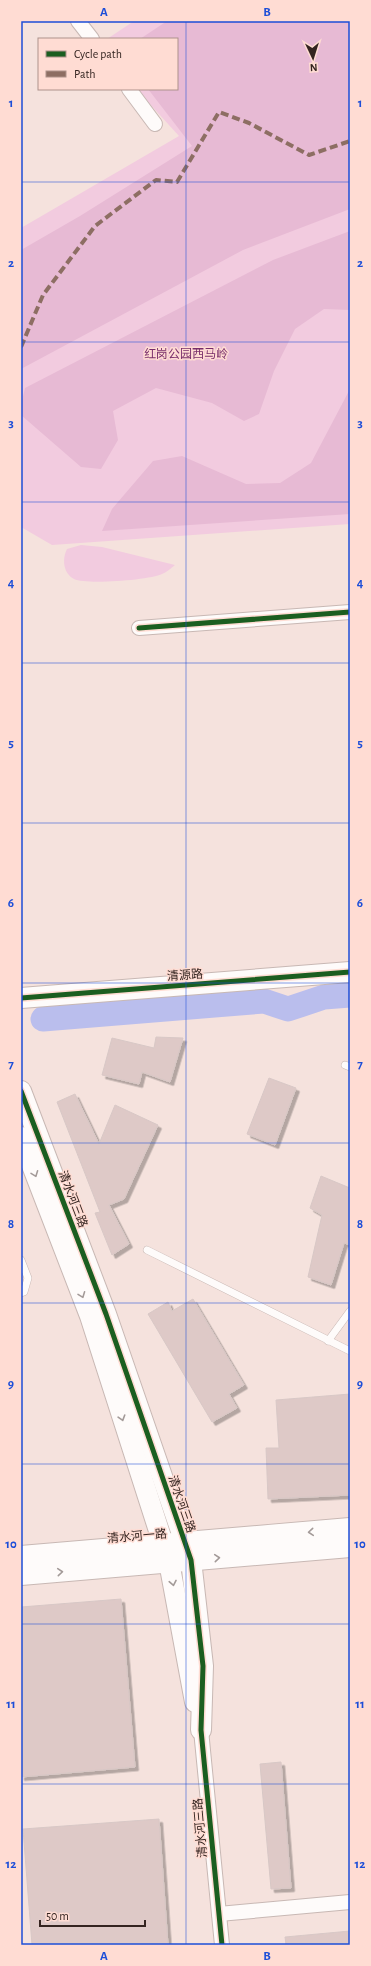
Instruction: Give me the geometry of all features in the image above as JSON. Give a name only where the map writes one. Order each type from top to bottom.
[{"type":"street","points":[[78,21],[91,38]]},
{"type":"street","points":[[130,90],[155,124]]},
{"type":"street","points":[[139,628],[350,612]]},
{"type":"street","name":"清源路","points":[[21,990],[350,964]]},
{"type":"street","name":"清源路","points":[[21,998],[350,972]]},
{"type":"street","name":"清水河三路","points":[[21,1091],[106,1314],[188,1551],[203,1666],[201,1730],[222,1945]]},
{"type":"street","name":"清水河三路","points":[[21,1137],[90,1316],[169,1562],[188,1674],[201,1730]]},
{"type":"street","name":"清水河一路","points":[[21,1575],[169,1562],[188,1551],[350,1528]]},
{"type":"street","name":"清水河一路","points":[[21,1556],[162,1544],[188,1551],[350,1547]]},
{"type":"street","points":[[219,1914],[350,1902]]},
{"type":"lane","points":[[147,1250],[350,1351]]},
{"type":"lane","points":[[21,1260],[28,1278],[24,1292],[21,1293]]},
{"type":"lane","points":[[328,1340],[350,1311]]},
{"type":"green space","name":"红岗公园西马岭","points":[[134,21],[350,21],[350,524],[52,545],[21,527],[21,228],[179,136],[137,90],[178,90],[178,38],[108,38]]},
{"type":"green space","points":[[167,21],[350,21],[350,209],[243,250],[21,369],[21,250],[80,216],[192,146],[149,90],[178,90],[178,38],[142,38]]},
{"type":"green space","points":[[350,231],[350,310],[324,309],[295,329],[274,371],[259,414],[244,421],[212,403],[156,388],[113,411],[118,440],[101,469],[81,467],[21,415],[21,405],[25,388],[273,260]]},
{"type":"green space","points":[[350,389],[350,514],[102,531],[112,509],[153,461],[182,456],[246,484],[280,483],[311,463]]},
{"type":"green space","points":[[81,545],[102,547],[175,565],[162,574],[145,578],[104,582],[81,581],[70,576],[64,566],[64,557],[67,549]]},
{"type":"building","points":[[156,1037],[183,1038],[170,1082],[142,1072],[139,1084],[102,1075],[112,1038],[154,1048]]},
{"type":"building","points":[[269,1078],[296,1088],[275,1145],[247,1134]]},
{"type":"building","points":[[75,1094],[99,1144],[115,1105],[158,1125],[124,1199],[109,1205],[129,1244],[112,1255],[95,1213],[100,1212],[57,1102]]},
{"type":"building","points":[[321,1176],[350,1188],[350,1245],[344,1243],[331,1285],[308,1277],[322,1215],[310,1208]]},
{"type":"building","points":[[193,1299],[244,1385],[229,1394],[237,1408],[212,1422],[148,1314],[168,1302],[172,1311]]},
{"type":"building","points":[[350,1394],[350,1495],[268,1499],[266,1448],[279,1448],[276,1400]]},
{"type":"building","points":[[121,1599],[135,1767],[21,1777],[21,1607]]},
{"type":"building","points":[[281,1762],[291,1888],[271,1889],[260,1764]]},
{"type":"building","points":[[159,1819],[168,1945],[32,1945],[23,1829]]},
{"type":"building","points":[[350,1931],[350,1945],[286,1945],[285,1937]]},
{"type":"waterway","points":[[43,1019],[264,1001],[288,1009],[324,997],[350,995]]},
{"type":"marked path","points":[[21,347],[43,295],[95,226],[156,180],[177,182],[219,112],[249,123],[309,155],[350,141]]},
{"type":"cycle path","points":[[139,628],[350,612]]},
{"type":"cycle path","points":[[21,998],[350,972]]},
{"type":"cycle path","points":[[21,1091],[106,1314],[191,1560],[203,1666],[201,1730],[222,1945]]}]
